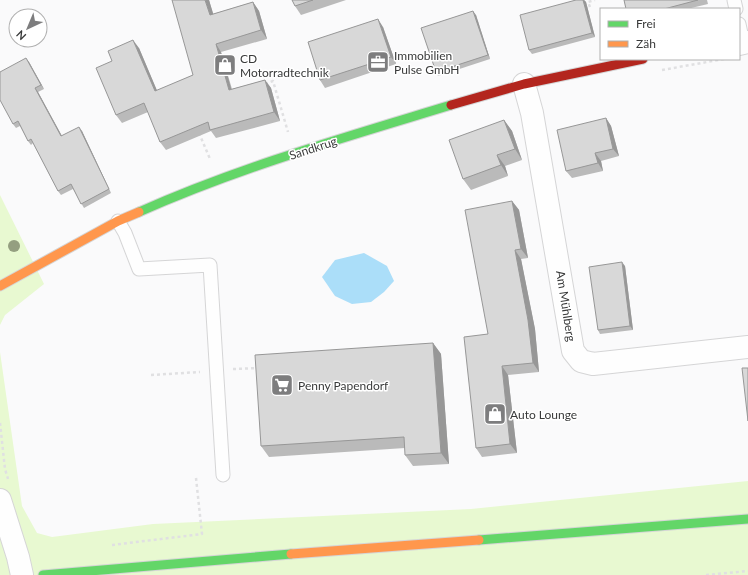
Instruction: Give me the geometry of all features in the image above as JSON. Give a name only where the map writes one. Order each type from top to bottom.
[{"type":"main road","name":"Sandkrug","points":[[0,286],[118,221],[179,194],[296,153],[524,84],[638,60]]},
{"type":"main road","points":[[43,575],[241,557],[547,536],[748,519]]},
{"type":"street","name":"Am Mühlberg","points":[[524,84],[532,113],[574,351],[581,360],[593,364],[748,347]]},
{"type":"street","points":[[0,500],[18,557],[22,575]]},
{"type":"lane","points":[[118,221],[125,233],[139,269],[210,265],[223,475]]},
{"type":"path","points":[[590,7],[588,2],[595,0]]},
{"type":"path","points":[[260,85],[273,81],[289,134]]},
{"type":"path","points":[[198,130],[211,161]]},
{"type":"path","points":[[108,545],[202,534],[196,478]]},
{"type":"path","points":[[706,575],[748,571]]},
{"type":"green space","points":[[0,195],[44,284],[5,315],[0,325]]},
{"type":"green space","points":[[0,352],[22,506],[37,533],[52,537],[153,524],[471,509],[748,481],[748,575],[0,575]]},
{"type":"water","points":[[364,253],[387,266],[394,281],[384,292],[371,302],[352,304],[335,296],[322,277],[335,260]]},
{"type":"building","points":[[172,0],[205,0],[210,15],[253,2],[261,30],[216,44],[229,90],[265,80],[274,112],[210,130],[208,122],[160,142],[144,103],[116,115],[96,68],[112,61],[108,51],[133,40],[155,91],[193,75]]},
{"type":"building","points":[[292,0],[313,0],[295,6]]},
{"type":"building","points":[[576,0],[583,0],[592,33],[529,50],[520,15]]},
{"type":"building","points":[[624,0],[698,0],[668,8],[626,8]]},
{"type":"building","points":[[473,11],[488,55],[436,72],[421,28]]},
{"type":"building","points":[[378,19],[391,57],[320,80],[308,42]]},
{"type":"building","points":[[26,58],[41,85],[35,88],[61,136],[79,127],[109,189],[81,204],[71,184],[58,191],[31,139],[28,141],[18,121],[13,124],[0,100],[0,72]]},
{"type":"building","points":[[606,118],[613,149],[595,153],[598,163],[566,171],[557,130]]},
{"type":"building","points":[[504,120],[515,149],[497,155],[501,165],[463,179],[449,140]]},
{"type":"building","points":[[512,201],[521,249],[515,250],[528,320],[533,363],[502,366],[510,444],[476,448],[464,337],[488,334],[465,210]]},
{"type":"building","points":[[622,262],[630,326],[598,330],[589,267]]},
{"type":"building","points":[[433,343],[441,453],[405,455],[404,437],[261,446],[255,355]]},
{"type":"building","points":[[742,368],[748,368],[748,421]]},
{"type":"traffic: fast","points":[[139,212],[254,167],[451,105]]},
{"type":"traffic: fast","points":[[479,540],[748,519]]},
{"type":"traffic: fast","points":[[43,575],[291,554]]},
{"type":"traffic: slow","points":[[0,286],[118,221],[139,212]]},
{"type":"traffic: slow","points":[[291,554],[479,540]]},
{"type":"traffic: jam","points":[[451,105],[524,84],[638,60]]},
{"type":"place","name":"Immobilien Pulse GmbH","points":[[378,62]]},
{"type":"place","name":"CD Motorradtechnik","points":[[225,65]]},
{"type":"place","name":"Penny Papendorf","points":[[282,385]]},
{"type":"place","name":"Auto Lounge","points":[[495,414]]}]
